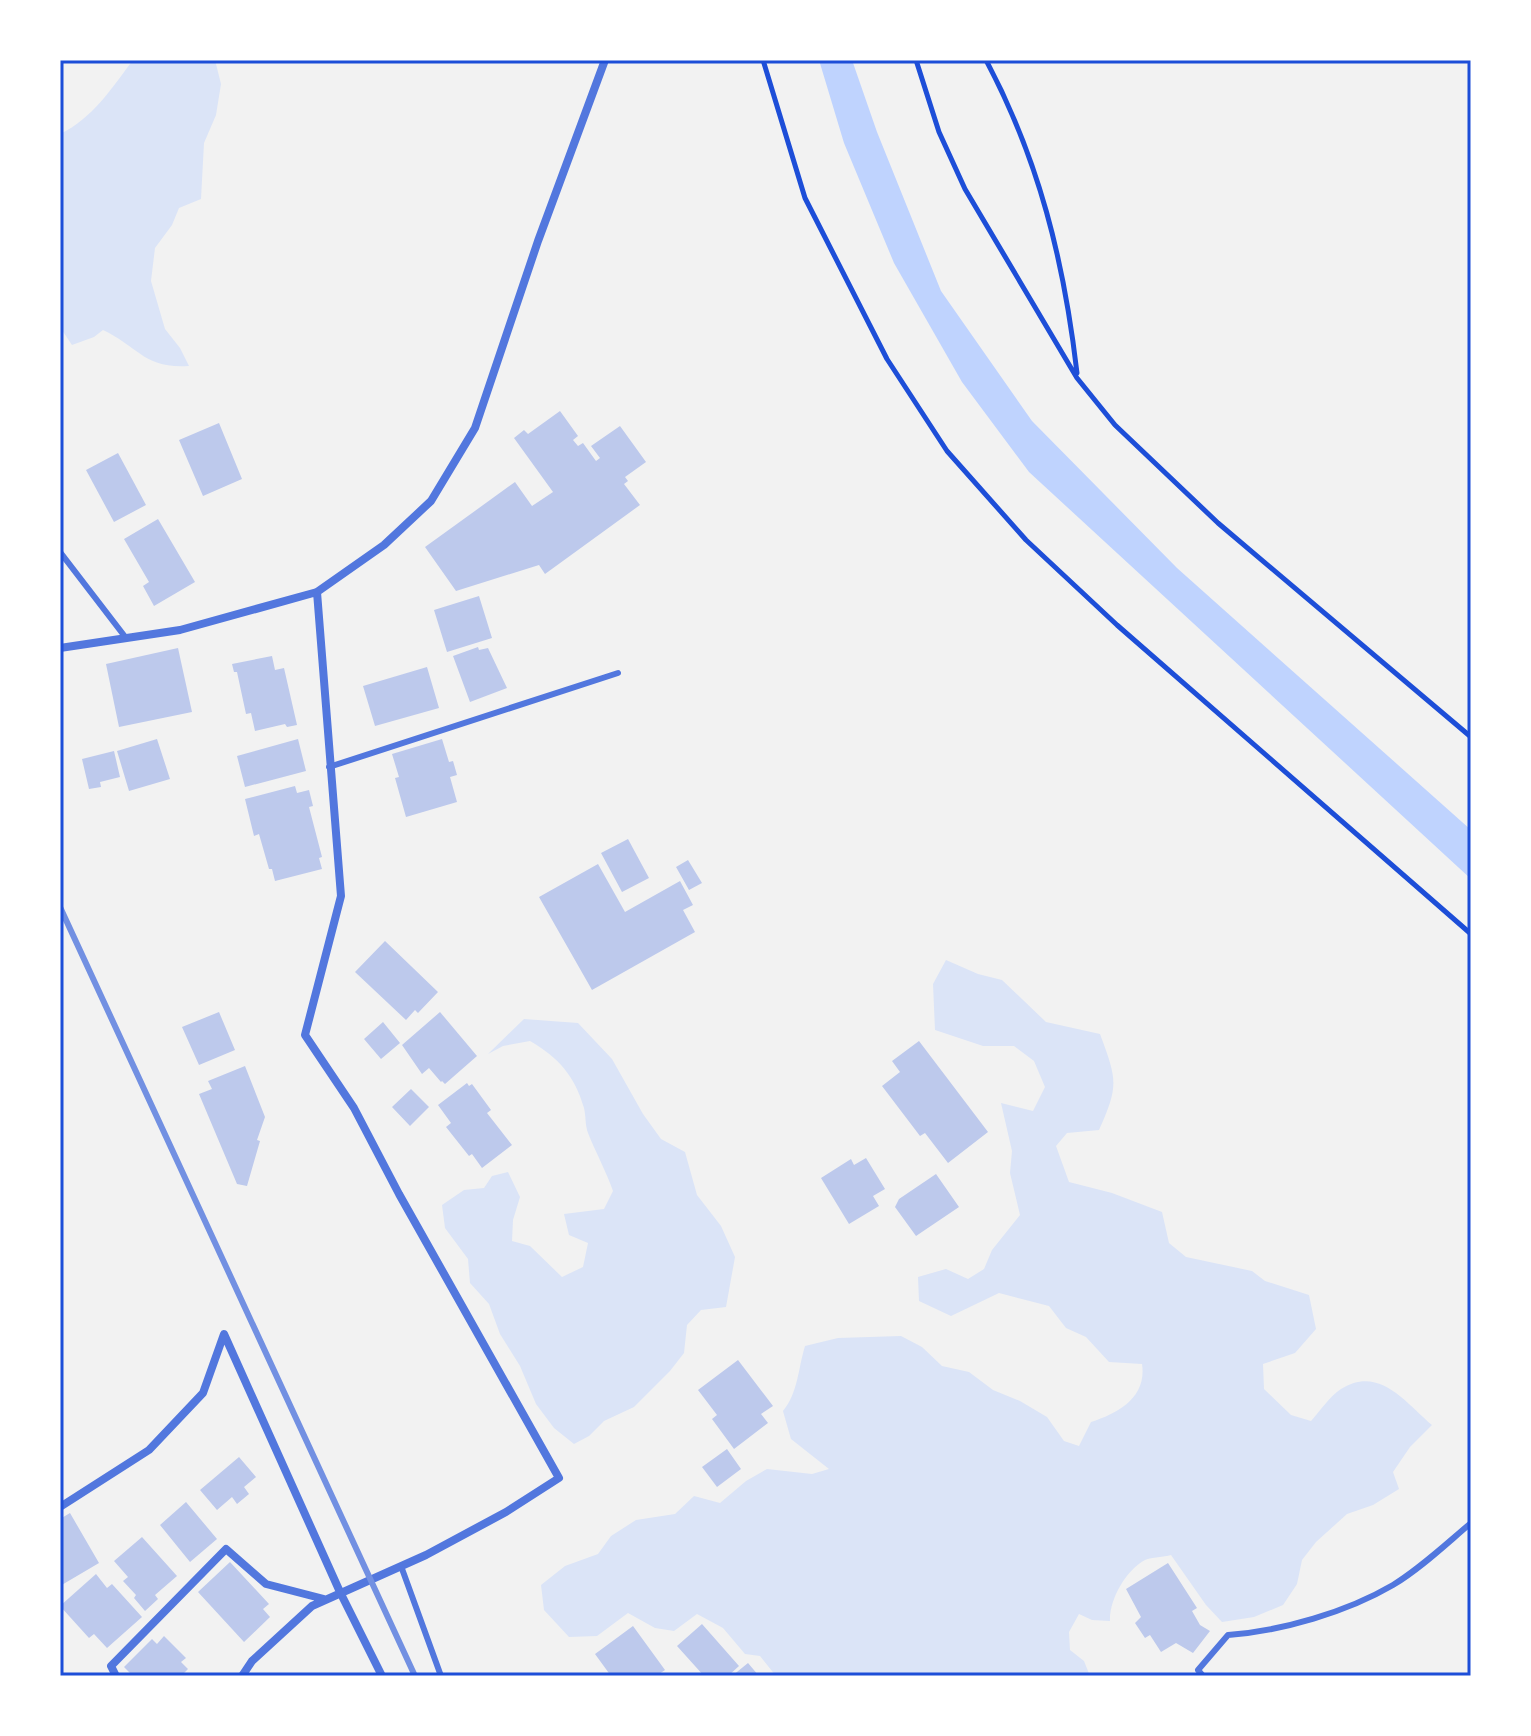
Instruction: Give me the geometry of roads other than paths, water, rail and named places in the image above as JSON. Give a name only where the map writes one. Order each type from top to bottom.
[{"type":"street","points":[[60,648],[180,630],[317,592],[384,545],[431,501],[475,428],[538,241],[605,60]]},
{"type":"street","points":[[242,1676],[252,1661],[312,1606],[401,1566],[506,1512],[559,1478],[354,1108],[305,1035],[341,896],[317,592]]},
{"type":"street","points":[[60,1507],[149,1450],[203,1393],[224,1334],[340,1592],[382,1676]]},
{"type":"street","points":[[116,1676],[111,1666],[226,1549],[266,1584],[325,1600]]},
{"type":"lane","points":[[60,552],[127,640]]},
{"type":"lane","points":[[329,767],[618,673]]},
{"type":"lane","points":[[1203,1676],[1198,1670],[1228,1635],[1253,1633],[1343,1609],[1408,1575],[1471,1523]]},
{"type":"lane","points":[[401,1566],[441,1676]]},
{"type":"water","points":[[819,60],[852,60],[877,132],[941,291],[1032,421],[1177,568],[1471,830],[1471,879],[1029,472],[962,382],[894,263],[844,143]]},
{"type":"railway","points":[[60,907],[415,1676]]}]
